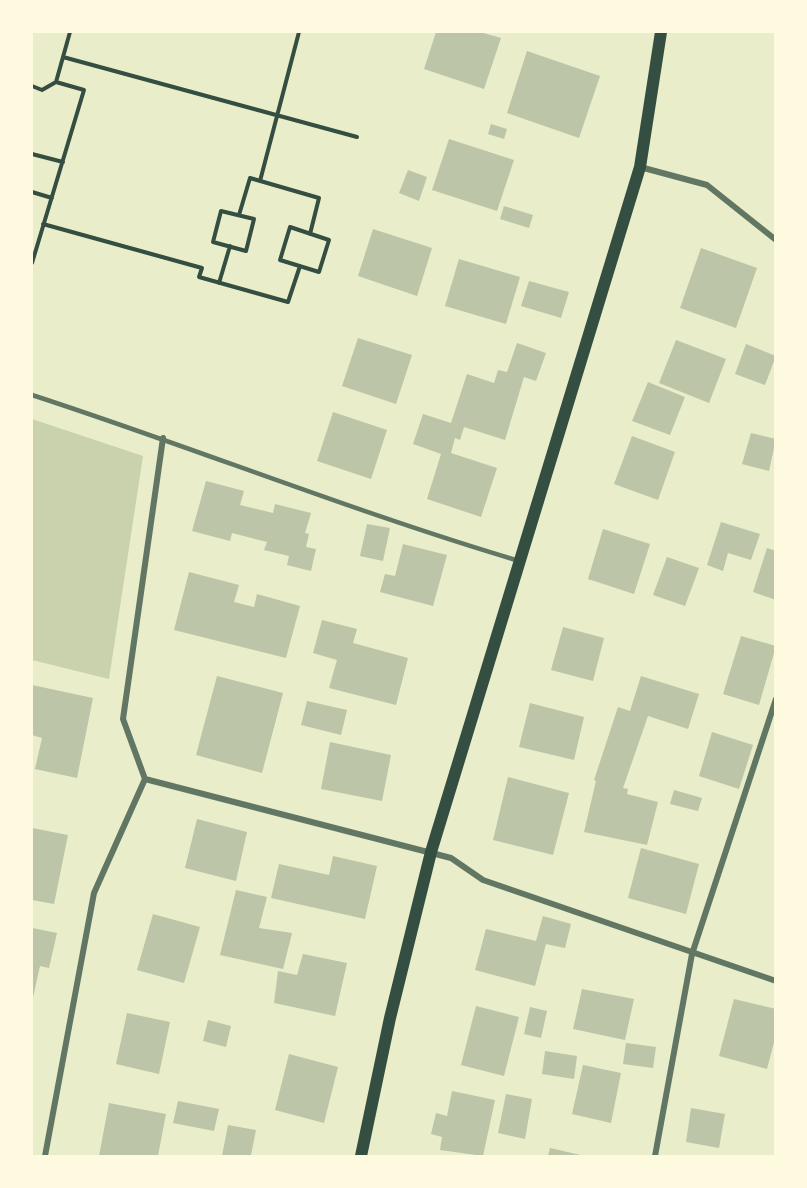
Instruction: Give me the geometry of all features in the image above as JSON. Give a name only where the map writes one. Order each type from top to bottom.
[{"type":"main road","points":[[361,1156],[390,1018],[431,852],[640,167],[661,32]]},
{"type":"street","points":[[640,167],[707,185],[776,240]]},
{"type":"street","points":[[45,1156],[94,893],[145,778],[123,719],[163,438]]},
{"type":"street","points":[[655,1156],[692,954],[776,699]]},
{"type":"street","points":[[145,778],[451,858],[483,880],[692,954],[776,981]]},
{"type":"lane","points":[[32,395],[163,438],[376,516],[519,561]]},
{"type":"path","points":[[32,86],[42,90],[56,82],[70,32]]},
{"type":"path","points":[[260,181],[299,32]]},
{"type":"path","points":[[63,57],[357,137]]},
{"type":"path","points":[[32,262],[84,90],[56,82]]},
{"type":"path","points":[[32,154],[63,162]]},
{"type":"path","points":[[239,215],[250,178],[319,198],[310,234]]},
{"type":"path","points":[[32,192],[52,198]]},
{"type":"path","points":[[221,211],[255,219],[246,251],[230,246],[213,242],[221,211]]},
{"type":"path","points":[[43,224],[202,268],[199,277],[288,302],[300,266]]},
{"type":"path","points":[[290,228],[310,234],[329,240],[319,272],[280,260],[290,228]]},
{"type":"path","points":[[219,283],[230,246]]},
{"type":"green space","points":[[32,419],[143,456],[109,679],[32,660]]},
{"type":"building","points":[[436,32],[480,32],[501,38],[484,89],[424,69]]},
{"type":"building","points":[[527,51],[600,76],[579,138],[507,113]]},
{"type":"building","points":[[491,124],[507,129],[504,139],[488,134]]},
{"type":"building","points":[[449,139],[514,160],[497,211],[432,190]]},
{"type":"building","points":[[408,170],[427,177],[419,201],[399,193]]},
{"type":"building","points":[[504,206],[533,215],[529,228],[500,219]]},
{"type":"building","points":[[373,229],[432,248],[417,296],[358,276]]},
{"type":"building","points":[[701,248],[757,268],[736,328],[680,308]]},
{"type":"building","points":[[459,259],[520,277],[506,324],[445,306]]},
{"type":"building","points":[[529,281],[569,292],[561,318],[521,306]]},
{"type":"building","points":[[358,338],[412,355],[396,404],[342,386]]},
{"type":"building","points":[[676,340],[726,359],[709,403],[659,383]]},
{"type":"building","points":[[517,343],[546,353],[536,381],[524,377],[505,440],[464,427],[460,440],[455,438],[451,453],[497,468],[481,517],[427,499],[441,454],[413,444],[423,414],[451,423],[467,374],[494,383],[498,370],[507,372]]},
{"type":"building","points":[[746,344],[776,356],[765,385],[735,374]]},
{"type":"building","points":[[648,382],[685,397],[670,435],[632,421]]},
{"type":"building","points":[[333,412],[387,430],[371,479],[317,461]]},
{"type":"building","points":[[751,433],[776,439],[769,471],[742,464]]},
{"type":"building","points":[[632,436],[675,452],[658,500],[614,484]]},
{"type":"building","points":[[206,481],[244,491],[240,505],[273,513],[275,504],[311,513],[305,533],[309,534],[306,547],[316,549],[311,571],[287,565],[289,556],[264,550],[267,542],[232,533],[230,541],[192,531]]},
{"type":"building","points":[[721,522],[760,534],[751,560],[728,553],[723,571],[707,565]]},
{"type":"building","points":[[367,524],[390,528],[383,561],[360,556]]},
{"type":"building","points":[[603,529],[650,544],[634,594],[588,579]]},
{"type":"building","points":[[403,544],[447,555],[433,606],[380,592],[385,574],[395,576]]},
{"type":"building","points":[[767,548],[776,551],[776,600],[753,592]]},
{"type":"building","points":[[667,557],[699,568],[685,606],[653,595]]},
{"type":"building","points":[[189,572],[239,585],[234,602],[254,607],[257,594],[300,606],[286,658],[174,630]]},
{"type":"building","points":[[322,620],[357,629],[353,643],[408,658],[396,705],[329,688],[337,660],[313,653]]},
{"type":"building","points":[[563,627],[604,638],[593,681],[551,670]]},
{"type":"building","points":[[741,636],[776,646],[759,705],[723,694]]},
{"type":"building","points":[[217,676],[283,693],[262,773],[196,755]]},
{"type":"building","points":[[641,676],[699,694],[688,729],[648,716],[623,788],[628,789],[627,794],[658,802],[647,845],[584,832],[596,781],[594,780],[618,707],[630,711]]},
{"type":"building","points":[[32,685],[93,698],[77,778],[35,769],[42,738],[32,735]]},
{"type":"building","points":[[307,701],[347,710],[341,735],[301,725]]},
{"type":"building","points":[[530,703],[584,717],[574,760],[519,747]]},
{"type":"building","points":[[712,732],[753,745],[739,789],[699,776]]},
{"type":"building","points":[[330,742],[391,755],[382,801],[321,789]]},
{"type":"building","points":[[508,777],[569,793],[553,855],[493,840]]},
{"type":"building","points":[[674,790],[702,798],[698,811],[670,804]]},
{"type":"building","points":[[197,819],[247,832],[236,881],[185,868]]},
{"type":"building","points":[[32,828],[68,835],[54,904],[32,900]]},
{"type":"building","points":[[641,848],[699,864],[686,914],[628,898]]},
{"type":"building","points":[[333,856],[377,866],[365,919],[271,898],[279,864],[329,875]]},
{"type":"building","points":[[236,890],[267,897],[259,928],[292,933],[283,969],[220,955]]},
{"type":"building","points":[[153,914],[200,927],[184,983],[137,970]]},
{"type":"building","points":[[543,916],[571,924],[565,948],[546,944],[535,986],[475,970],[486,929],[536,941]]},
{"type":"building","points":[[32,928],[57,933],[49,968],[40,966],[32,1002]]},
{"type":"building","points":[[303,954],[347,963],[335,1016],[274,1003],[278,971],[297,975]]},
{"type":"building","points":[[582,989],[634,999],[625,1040],[573,1029]]},
{"type":"building","points":[[734,999],[776,1009],[776,1035],[767,1069],[719,1056]]},
{"type":"building","points":[[476,1006],[519,1017],[504,1076],[461,1065]]},
{"type":"building","points":[[530,1007],[547,1011],[541,1038],[524,1034]]},
{"type":"building","points":[[127,1013],[170,1022],[159,1074],[116,1064]]},
{"type":"building","points":[[208,1020],[231,1026],[226,1047],[203,1041]]},
{"type":"building","points":[[626,1043],[656,1047],[653,1068],[623,1064]]},
{"type":"building","points":[[545,1051],[577,1056],[574,1079],[542,1074]]},
{"type":"building","points":[[289,1054],[338,1067],[324,1123],[275,1110]]},
{"type":"building","points":[[583,1065],[621,1073],[611,1123],[572,1114]]},
{"type":"building","points":[[452,1091],[495,1100],[483,1156],[440,1150],[442,1137],[431,1134],[436,1113],[447,1116]]},
{"type":"building","points":[[506,1094],[532,1099],[525,1139],[498,1133]]},
{"type":"building","points":[[178,1101],[219,1109],[214,1131],[173,1123]]},
{"type":"building","points":[[109,1103],[166,1114],[158,1156],[99,1156]]},
{"type":"building","points":[[691,1108],[725,1114],[719,1148],[686,1142]]},
{"type":"building","points":[[228,1125],[256,1130],[251,1155],[256,1156],[222,1156]]},
{"type":"building","points":[[550,1148],[585,1156],[548,1156]]}]
